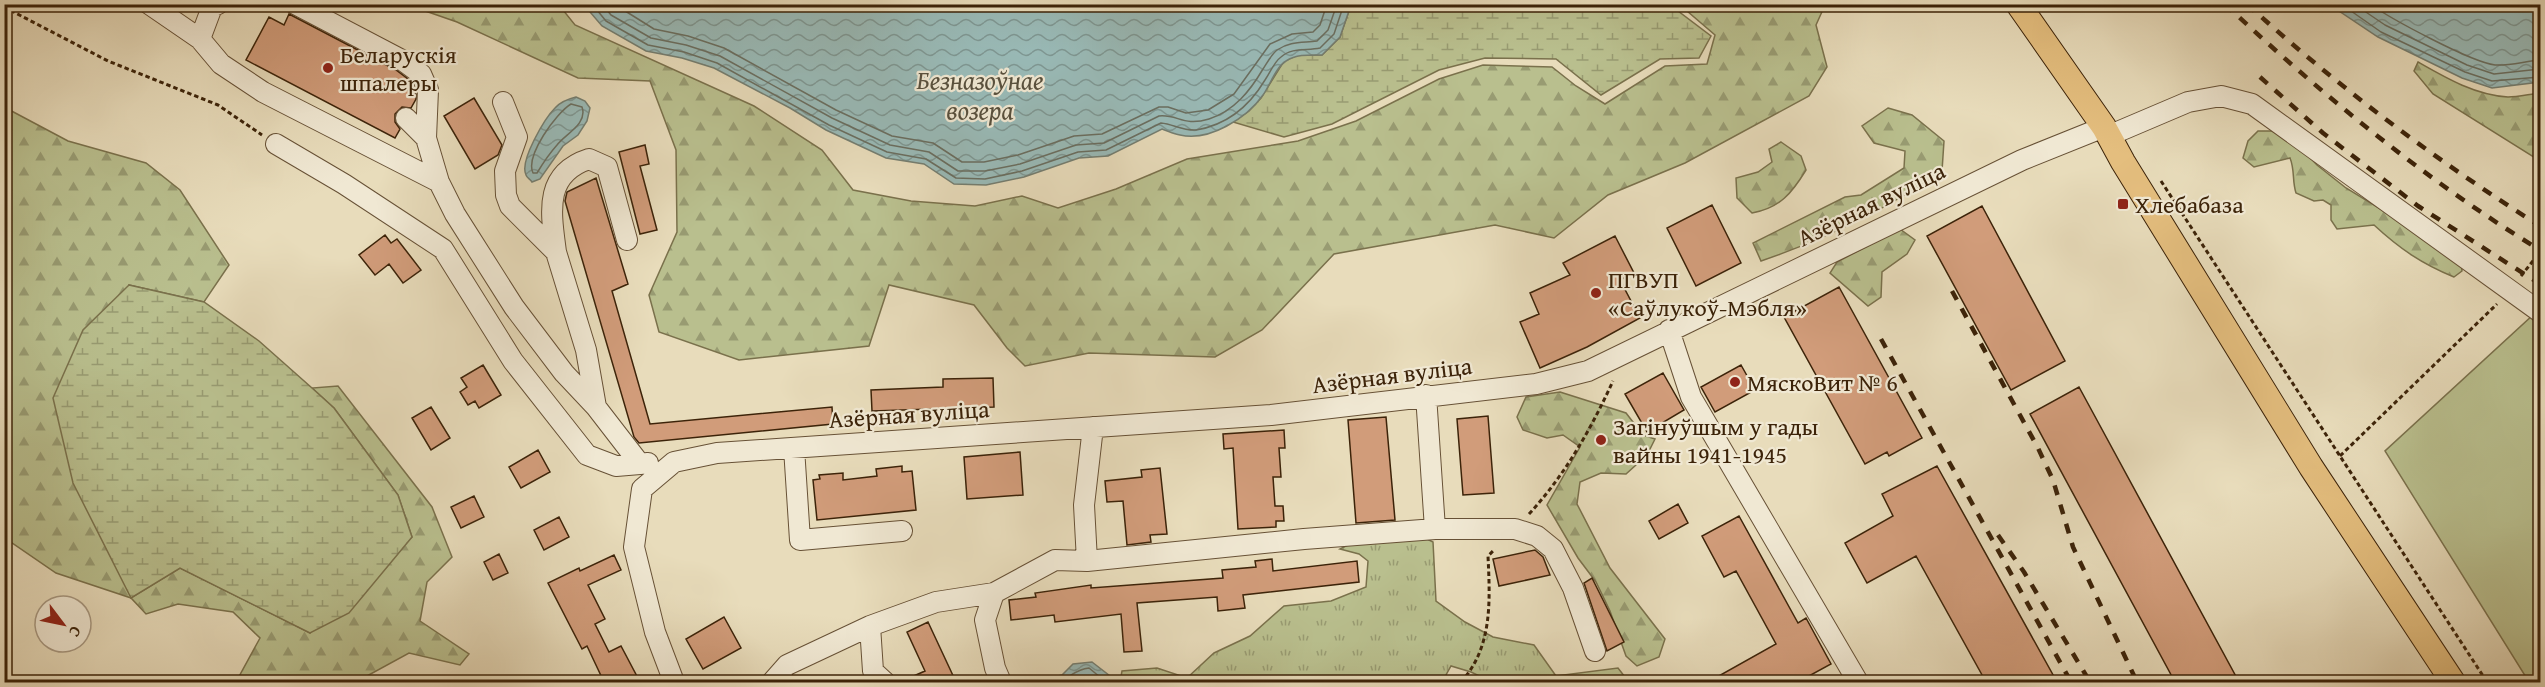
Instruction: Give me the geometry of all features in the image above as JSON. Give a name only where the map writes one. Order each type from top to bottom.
[{"type":"main road","points":[[2018,4],[2106,131],[2311,467],[2453,682]]},
{"type":"street","points":[[149,4],[200,39],[221,64],[263,92],[439,182]]},
{"type":"street","points":[[200,39],[212,7],[218,4]]},
{"type":"street","points":[[295,4],[402,60],[421,74],[428,90],[426,138],[439,182],[455,214],[514,307],[564,373],[596,406],[640,464]]},
{"type":"street","name":"Азёрная вуліца","points":[[674,682],[655,632],[634,547],[642,489],[674,462],[717,453],[1271,415],[1426,395],[1536,384],[1588,371],[2022,160],[2188,102],[2221,96],[2252,104],[2541,312]]},
{"type":"street","points":[[503,102],[517,137],[505,171],[506,195],[510,206],[556,252]]},
{"type":"street","points":[[406,118],[426,138]]},
{"type":"street","points":[[276,144],[344,184],[443,249],[513,361],[587,455],[616,466],[674,462]]},
{"type":"street","points":[[596,406],[586,350],[556,252],[550,212],[555,185],[573,165],[589,159],[607,167],[627,240]]},
{"type":"street","points":[[1669,330],[1691,397],[1857,682]]},
{"type":"street","points":[[1426,395],[1435,529]]},
{"type":"street","points":[[1087,561],[1084,505],[1093,427]]},
{"type":"street","points":[[794,448],[800,540],[902,531]]},
{"type":"street","points":[[771,682],[787,665],[870,626],[936,602],[994,593],[1055,560],[1087,561],[1304,539],[1435,529],[1515,529],[1537,536],[1553,549],[1573,588],[1595,651]]},
{"type":"street","points":[[994,593],[985,620],[995,668],[1001,682]]},
{"type":"street","points":[[870,626],[872,679]]},
{"type":"path","points":[[4,7],[108,61],[218,105],[276,144]]},
{"type":"path","points":[[2159,177],[2487,682]]},
{"type":"path","points":[[2519,279],[2541,252]]},
{"type":"path","points":[[2340,456],[2504,297]]},
{"type":"path","points":[[1461,682],[1471,672],[1484,641],[1490,610],[1488,556],[1546,496],[1577,452],[1626,352]]},
{"type":"green space","points":[[408,5],[559,5],[575,25],[754,106],[822,150],[853,190],[911,201],[975,206],[1022,196],[1058,208],[1116,189],[1187,159],[1298,141],[1356,121],[1439,79],[1483,65],[1552,67],[1576,86],[1605,104],[1665,66],[1707,64],[1715,35],[1680,5],[1825,5],[1816,25],[1827,67],[1809,96],[1685,163],[1608,195],[1554,238],[1495,225],[1334,254],[1262,330],[1215,357],[1089,353],[1025,366],[1007,348],[974,305],[889,285],[869,346],[739,360],[659,332],[649,295],[677,232],[676,150],[650,81],[578,78],[457,22]]},
{"type":"green space","points":[[1351,5],[1670,5],[1711,36],[1699,58],[1660,59],[1601,95],[1556,59],[1485,58],[1439,70],[1332,124],[1284,137],[1233,122],[1249,111],[1261,98],[1284,61],[1298,55],[1322,55],[1340,37]]},
{"type":"green space","points":[[2418,62],[2450,80],[2484,93],[2516,97],[2540,93],[2540,161],[2433,94],[2414,71]]},
{"type":"green space","points":[[4,107],[68,141],[146,163],[180,190],[229,265],[204,302],[129,285],[131,598],[56,573],[5,538]]},
{"type":"green space","points":[[1888,108],[1912,115],[1944,141],[1942,171],[1900,198],[1855,222],[1761,261],[1753,243],[1845,197],[1861,195],[1904,168],[1905,151],[1874,143],[1862,126]]},
{"type":"green space","points":[[2258,131],[2272,131],[2294,141],[2317,165],[2346,188],[2449,251],[2461,262],[2462,271],[2454,277],[2432,267],[2402,249],[2374,225],[2337,229],[2331,220],[2331,205],[2323,200],[2314,201],[2296,193],[2290,158],[2254,167],[2243,158],[2248,141]]},
{"type":"green space","points":[[1781,142],[1801,156],[1806,170],[1796,186],[1778,203],[1752,213],[1737,198],[1736,178],[1758,172],[1772,162],[1769,149]]},
{"type":"green space","points":[[1900,229],[1915,240],[1907,254],[1882,272],[1881,297],[1868,306],[1830,273],[1837,262]]},
{"type":"green space","points":[[129,285],[204,302],[259,341],[334,408],[398,495],[412,537],[349,613],[310,633],[180,568],[131,598],[73,483],[53,398],[83,330]]},
{"type":"green space","points":[[2533,315],[2540,327],[2540,682],[2529,682],[2385,451]]},
{"type":"green space","points":[[338,386],[432,507],[452,557],[427,582],[420,621],[469,654],[460,665],[409,653],[356,682],[236,682],[260,638],[233,612],[178,604],[146,614],[131,598],[180,568],[310,633],[412,537],[398,495],[334,408],[312,388]]},
{"type":"green space","points":[[1560,392],[1626,413],[1643,435],[1655,439],[1647,455],[1626,474],[1601,473],[1580,482],[1577,504],[1610,568],[1665,639],[1659,657],[1637,666],[1626,656],[1610,611],[1596,582],[1578,558],[1547,505],[1580,447],[1563,435],[1547,438],[1523,430],[1517,417],[1526,397]]},
{"type":"green space","points":[[1421,536],[1433,542],[1436,601],[1465,622],[1493,637],[1534,645],[1556,676],[1618,668],[1625,677],[1616,682],[1492,682],[1451,666],[1442,682],[1120,682],[1122,671],[1157,668],[1187,678],[1214,653],[1250,636],[1284,606],[1331,601],[1366,587],[1368,561],[1359,554],[1340,549],[1363,537]]},
{"type":"water","name":"Безназоўнае возера","points":[[584,5],[1351,5],[1340,37],[1322,55],[1299,56],[1286,61],[1279,67],[1256,104],[1226,126],[1203,135],[1191,136],[1178,135],[1162,129],[1108,156],[1079,158],[1024,177],[986,185],[954,184],[924,164],[886,158],[826,130],[790,108],[714,68],[682,58],[646,51],[602,26]]},
{"type":"water","points":[[2330,5],[2540,5],[2540,82],[2492,88],[2462,78],[2378,37]]},
{"type":"water","points":[[576,97],[585,101],[590,108],[587,121],[578,135],[563,146],[540,179],[532,182],[526,176],[525,169],[529,150],[534,140],[557,106]]},
{"type":"water","points":[[1092,662],[1110,676],[1112,682],[1043,682],[1045,679],[1062,675],[1073,664]]},
{"type":"building","name":"Беларускія шпалеры","points":[[289,14],[396,70],[408,79],[403,88],[416,94],[416,99],[411,108],[402,107],[395,114],[395,122],[400,129],[395,138],[246,60],[269,17],[284,25]]},
{"type":"building","points":[[474,98],[502,145],[498,155],[475,169],[444,116]]},
{"type":"building","points":[[645,145],[649,164],[640,166],[657,230],[640,234],[619,152]]},
{"type":"building","points":[[596,178],[628,284],[612,291],[650,424],[832,407],[833,424],[639,443],[634,437],[565,201],[567,192]]},
{"type":"building","points":[[1712,205],[1741,263],[1696,286],[1667,228]]},
{"type":"building","points":[[1982,206],[2065,361],[2011,390],[1927,236]]},
{"type":"building","points":[[385,235],[391,243],[397,239],[421,270],[403,283],[389,264],[375,275],[359,255]]},
{"type":"building","points":[[1615,236],[1634,273],[1620,280],[1640,318],[1587,347],[1540,368],[1520,322],[1539,314],[1530,293],[1570,275],[1563,263]]},
{"type":"building","points":[[1839,287],[1922,438],[1889,456],[1887,452],[1865,464],[1784,317]]},
{"type":"building","points":[[483,365],[501,395],[479,408],[475,401],[468,405],[460,392],[467,387],[461,378]]},
{"type":"building","name":"МяскоВит № 6","points":[[1741,365],[1755,390],[1715,412],[1701,387]]},
{"type":"building","points":[[1663,373],[1684,410],[1647,432],[1625,394]]},
{"type":"building","points":[[993,378],[994,407],[872,411],[871,390],[943,387],[943,379]]},
{"type":"building","points":[[2079,387],[2239,682],[2175,682],[2030,414]]},
{"type":"building","points":[[431,407],[450,438],[431,450],[412,418]]},
{"type":"building","points":[[1488,416],[1494,493],[1463,495],[1457,419]]},
{"type":"building","points":[[1386,417],[1395,520],[1356,523],[1348,420]]},
{"type":"building","points":[[1284,430],[1285,448],[1279,448],[1281,477],[1273,477],[1275,506],[1283,506],[1284,521],[1276,521],[1276,527],[1238,529],[1233,448],[1224,449],[1223,434]]},
{"type":"building","points":[[538,450],[550,472],[521,488],[509,467]]},
{"type":"building","points":[[1020,452],[1023,495],[967,499],[964,457]]},
{"type":"building","points":[[902,466],[902,472],[912,471],[916,510],[817,520],[813,480],[820,479],[819,475],[843,473],[843,480],[877,476],[876,469]]},
{"type":"building","points":[[1937,466],[2057,682],[1986,682],[1916,556],[1867,583],[1845,543],[1893,516],[1882,494]]},
{"type":"building","points":[[1160,468],[1167,534],[1150,535],[1151,542],[1127,545],[1123,501],[1107,502],[1105,481],[1142,477],[1141,470]]},
{"type":"building","points":[[474,496],[484,517],[461,528],[451,507]]},
{"type":"building","points":[[1678,504],[1688,523],[1659,539],[1649,521]]},
{"type":"building","points":[[1739,516],[1798,623],[1806,618],[1831,664],[1798,682],[1708,682],[1776,644],[1736,571],[1724,577],[1702,536]]},
{"type":"building","points":[[559,517],[569,537],[544,550],[534,530]]},
{"type":"building","points":[[1535,550],[1543,557],[1550,575],[1499,586],[1493,559]]},
{"type":"building","points":[[499,554],[508,573],[493,580],[484,562]]},
{"type":"building","points":[[614,555],[621,570],[588,585],[605,619],[595,624],[609,652],[621,646],[640,682],[604,682],[587,646],[582,649],[548,583]]},
{"type":"building","points":[[1272,559],[1273,571],[1357,561],[1359,582],[1243,595],[1245,608],[1218,611],[1217,597],[1137,603],[1142,651],[1124,652],[1121,614],[1055,622],[1054,615],[1011,620],[1009,600],[1036,597],[1035,593],[1091,585],[1091,588],[1223,578],[1222,570],[1256,567],[1255,561]]},
{"type":"building","points":[[1592,578],[1624,642],[1607,651],[1584,583]]},
{"type":"building","points":[[724,617],[741,648],[703,669],[686,639]]},
{"type":"building","points":[[928,622],[956,682],[900,682],[925,671],[907,632]]},
{"type":"railway","points":[[2225,4],[2299,71],[2376,135],[2457,195],[2540,250]]},
{"type":"railway","points":[[2247,4],[2317,65],[2389,122],[2464,176],[2540,226]]},
{"type":"railway","points":[[2260,77],[2323,133],[2418,206],[2540,284]]},
{"type":"railway","points":[[1952,291],[2038,448],[2053,480],[2073,547],[2137,682]]},
{"type":"railway","points":[[1881,339],[2071,682]]},
{"type":"railway","points":[[1998,535],[2024,572],[2090,682]]},
{"type":"place","name":"Беларускія шпалеры","points":[[328,68]]},
{"type":"place","name":"Хлебабаза","points":[[2123,204]]},
{"type":"place","name":"ПГВУП «Саўлукоў-Мэбля»","points":[[1596,293]]},
{"type":"place","name":"МяскоВит № 6","points":[[1735,382]]},
{"type":"place","name":"Загінуўшым у гады вайны 1941-1945","points":[[1601,440]]}]
